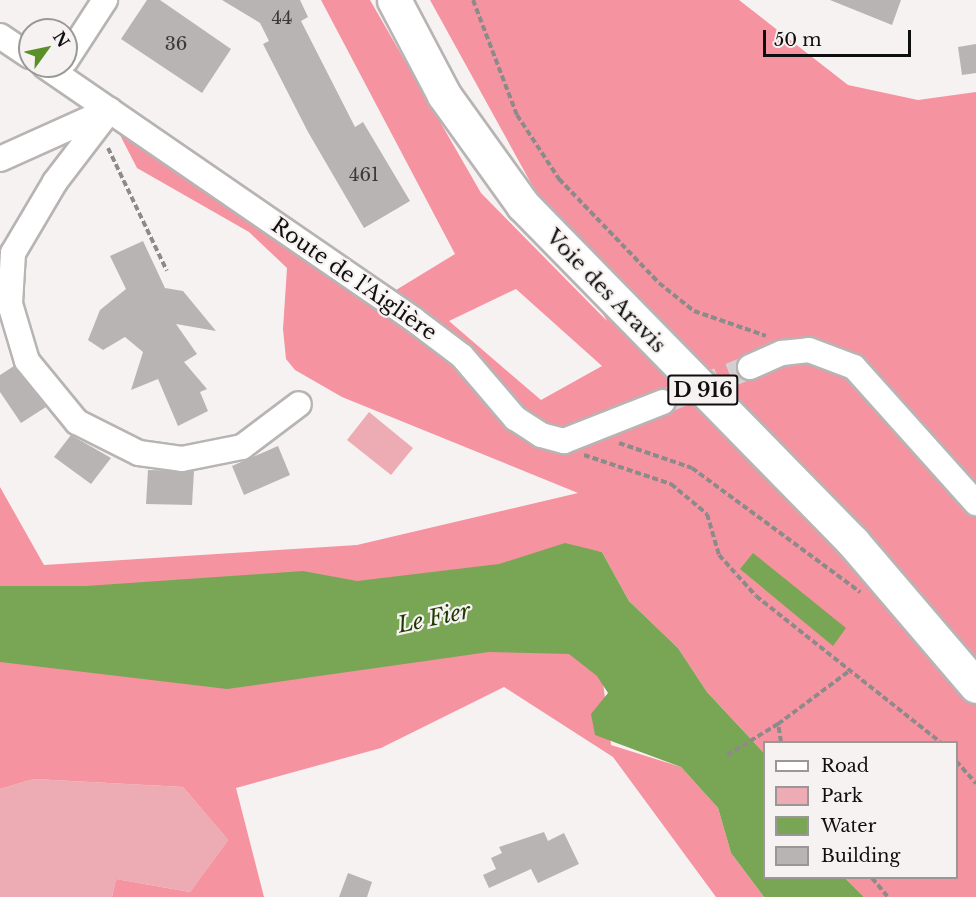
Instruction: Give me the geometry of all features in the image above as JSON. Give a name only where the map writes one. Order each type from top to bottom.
[{"type":"highway","name":"Voie des Aravis","points":[[394,0],[450,105],[523,205],[853,542],[976,686]]},
{"type":"street","points":[[78,38],[105,0]]},
{"type":"street","points":[[0,36],[18,48]]},
{"type":"street","name":"Route de l'Aiglière","points":[[67,78],[104,118],[444,342],[515,418],[541,435],[564,441]]},
{"type":"street","points":[[0,159],[104,118]]},
{"type":"street","points":[[104,118],[13,253],[10,304],[27,361],[52,399],[77,422],[139,453],[182,459],[242,447],[299,404]]},
{"type":"street","points":[[750,367],[782,353],[809,350],[854,367],[976,503]]},
{"type":"street","points":[[564,441],[590,433],[663,402]]},
{"type":"path","points":[[473,0],[517,115],[558,179],[659,283],[694,311],[809,350]]},
{"type":"path","points":[[104,118],[167,271]]},
{"type":"path","points":[[590,433],[692,468],[867,597]]},
{"type":"path","points":[[564,441],[597,463],[671,484],[707,514],[719,555],[756,596],[939,741]]},
{"type":"path","points":[[727,754],[778,724],[849,671]]},
{"type":"path","points":[[778,724],[781,741]]},
{"type":"path","points":[[958,762],[976,783]]},
{"type":"path","points":[[873,879],[888,897]]},
{"type":"green space","points":[[369,412],[413,448],[391,475],[347,440]]},
{"type":"green space","points":[[34,779],[183,787],[228,840],[190,892],[116,879],[112,897],[0,897],[0,789]]},
{"type":"shaded area","points":[[321,0],[370,0],[481,193],[607,321],[430,0],[739,0],[848,85],[918,100],[976,92],[976,897],[864,897],[846,879],[958,879],[958,741],[763,741],[763,752],[707,692],[678,648],[629,601],[602,552],[586,549],[611,745],[681,767],[718,808],[731,853],[764,897],[716,897],[613,757],[504,687],[381,748],[236,788],[264,897],[112,897],[116,879],[190,892],[228,840],[183,787],[34,779],[0,789],[0,487],[44,565],[357,545],[578,493],[342,397],[295,370],[286,359],[283,329],[287,268],[249,232],[137,168],[120,135],[121,125],[378,301],[455,254]],"holes":[[[516,289],[602,366],[541,400],[449,321]]]},
{"type":"water","name":"Le Fier","points":[[565,543],[602,552],[629,601],[678,648],[707,692],[763,752],[763,879],[846,879],[864,897],[764,897],[731,853],[718,808],[681,767],[595,735],[591,714],[608,693],[597,676],[569,654],[489,652],[227,689],[0,662],[0,586],[86,586],[303,571],[357,581],[499,564]]},
{"type":"water","points":[[753,553],[846,628],[833,646],[740,569]]},
{"type":"building","points":[[147,0],[160,0],[231,49],[202,93],[121,39]]},
{"type":"building","points":[[222,0],[300,0],[308,17],[301,21],[355,127],[363,122],[410,201],[364,228],[308,132],[263,44],[269,41],[260,23]]},
{"type":"building","points":[[830,0],[901,0],[892,25]]},
{"type":"building","points":[[976,44],[976,73],[962,75],[958,47]]},
{"type":"building","points":[[143,241],[165,288],[183,291],[216,331],[176,324],[197,354],[184,362],[207,389],[200,392],[208,411],[178,426],[158,379],[131,390],[143,352],[125,337],[103,350],[88,340],[100,310],[126,289],[110,256]]},
{"type":"building","points":[[14,366],[46,407],[21,423],[0,392],[0,375]]},
{"type":"building","points":[[71,435],[111,458],[91,484],[54,457]]},
{"type":"building","points":[[278,446],[290,475],[244,495],[232,466]]},
{"type":"building","points":[[148,470],[194,471],[192,505],[146,504]]},
{"type":"building","points":[[544,832],[548,841],[564,833],[579,864],[538,883],[531,869],[489,888],[483,875],[496,869],[491,858],[502,853],[499,847]]},
{"type":"building","points":[[348,873],[372,882],[367,897],[339,897]]},
{"type":"tunnel","points":[[663,402],[750,367]]}]
